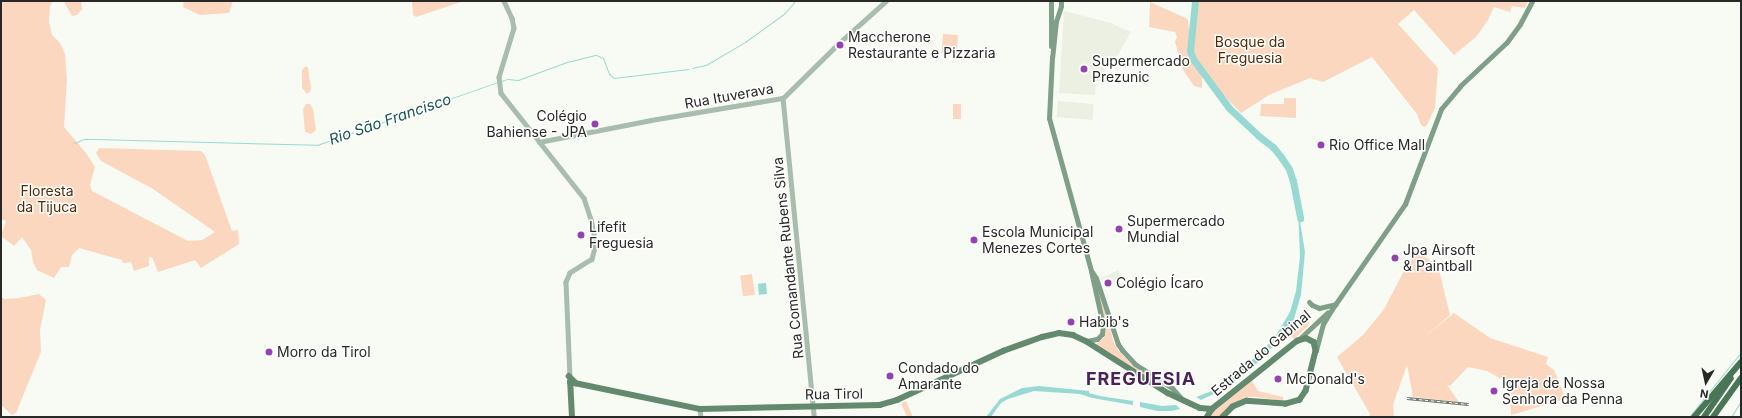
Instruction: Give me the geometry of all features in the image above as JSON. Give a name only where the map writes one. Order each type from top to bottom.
[{"type":"highway","points":[[1694,417],[1741,363]]},
{"type":"highway","points":[[1704,417],[1741,363]]},
{"type":"highway","points":[[1713,417],[1741,378]]},
{"type":"main road","points":[[1052,1],[1054,8],[1060,9]]},
{"type":"main road","points":[[1052,1],[1052,57],[1049,118],[1091,271],[1103,328],[1102,334],[1097,339],[1086,341]]},
{"type":"main road","points":[[1052,57],[1060,1]]},
{"type":"main road","name":"Estrada do Gabinal","points":[[1223,417],[1233,407],[1247,401],[1286,404],[1300,400],[1306,391],[1323,324],[1405,204],[1441,109],[1460,86],[1507,42],[1520,24],[1532,1]]},
{"type":"main road","points":[[1091,271],[1096,278],[1118,344],[1123,352],[1135,364],[1172,388],[1180,397]]},
{"type":"main road","points":[[1309,302],[1319,308],[1336,304]]},
{"type":"main road","name":"Estrada do Gabinal","points":[[1207,417],[1212,409],[1296,341],[1332,309]]},
{"type":"main road","name":"Rua Tirol","points":[[570,379],[584,385],[700,409],[871,406],[887,403],[1003,351],[1053,334],[1067,333],[1086,341],[1168,393],[1180,397],[1200,408],[1212,409]]},
{"type":"main road","points":[[1296,341],[1306,338],[1310,339],[1314,342],[1316,350]]},
{"type":"main road","points":[[570,379],[572,417]]},
{"type":"main road","points":[[571,398],[575,389],[584,385]]},
{"type":"street","points":[[504,1],[512,18],[514,28],[499,79],[499,85],[503,97],[584,198],[592,219],[596,244],[592,259],[570,273],[565,288],[570,379]]},
{"type":"street","name":"Rua Ituverava","points":[[539,142],[644,121],[783,98],[838,44],[886,1]]},
{"type":"street","name":"Rua Comandante Rubens Silva","points":[[783,98],[814,417]]},
{"type":"street","points":[[700,409],[701,417]]},
{"type":"shaded area","points":[[1064,11],[1111,23],[1131,32],[1115,60],[1106,59],[1104,81],[1096,81],[1095,95],[1059,93]]},
{"type":"shaded area","points":[[1058,101],[1094,104],[1092,120],[1057,117]]},
{"type":"shaded area","name":"Colégio Ícaro","points":[[1118,270],[1122,277],[1105,287],[1101,278]]},
{"type":"green space","name":"Floresta da Tijuca","points":[[1,1],[53,1],[50,6],[49,22],[52,35],[60,43],[65,54],[67,80],[64,127],[86,153],[95,167],[90,185],[92,191],[188,241],[202,240],[215,232],[153,189],[101,161],[96,153],[99,148],[201,151],[205,155],[232,231],[238,230],[239,244],[201,268],[195,260],[158,272],[152,257],[149,258],[149,266],[134,271],[131,262],[123,263],[122,260],[79,248],[72,255],[69,267],[61,267],[54,278],[37,270],[33,262],[31,250],[22,237],[14,246],[1,236],[6,221],[1,219]]},
{"type":"green space","points":[[60,1],[81,1],[82,9],[77,15],[72,16],[64,2]]},
{"type":"green space","points":[[184,1],[233,1],[229,13],[200,15],[183,7]]},
{"type":"green space","points":[[412,1],[464,1],[416,17],[413,15]]},
{"type":"green space","name":"Bosque da Freguesia","points":[[1196,1],[1528,1],[1525,8],[1512,6],[1510,12],[1494,7],[1488,20],[1476,37],[1454,55],[1414,10],[1398,24],[1438,68],[1435,108],[1427,125],[1424,127],[1421,125],[1417,114],[1372,57],[1323,82],[1310,78],[1269,95],[1241,113],[1216,88],[1194,55],[1191,43],[1197,12]]},
{"type":"green space","points":[[1150,2],[1188,19],[1190,40],[1195,62],[1202,77],[1202,88],[1194,86],[1183,70],[1175,42],[1177,37],[1175,32],[1149,27]]},
{"type":"green space","points":[[943,34],[958,35],[957,54],[942,53]]},
{"type":"green space","points":[[306,66],[308,68],[311,88],[310,92],[307,94],[302,88],[302,70]]},
{"type":"green space","points":[[1284,98],[1296,98],[1296,118],[1260,116],[1261,104],[1284,104]]},
{"type":"green space","points":[[306,104],[310,104],[313,109],[316,130],[311,134],[305,132],[303,109]]},
{"type":"green space","points":[[953,104],[961,104],[961,119],[953,119]]},
{"type":"green space","points":[[1415,250],[1438,266],[1450,315],[1422,339],[1454,313],[1490,338],[1548,357],[1546,364],[1554,370],[1566,399],[1511,415],[1509,383],[1487,371],[1468,367],[1450,386],[1447,385],[1459,402],[1413,397],[1407,365],[1393,405],[1394,417],[1369,417],[1370,414],[1337,357],[1363,335],[1384,309]]},
{"type":"green space","points":[[752,274],[755,295],[743,296],[740,276]]},
{"type":"green space","points":[[39,294],[46,300],[40,330],[41,352],[16,413],[12,415],[1,405],[1,297],[5,299],[19,298]]},
{"type":"green space","points":[[1098,295],[1101,297],[1114,343],[1118,350],[1131,364],[1156,380],[1157,383],[1095,345],[1105,337],[1106,330]]},
{"type":"green space","points":[[1304,307],[1307,308],[1310,321],[1308,326],[1294,339],[1290,335],[1299,322]]},
{"type":"green space","points":[[1252,381],[1258,391],[1283,397],[1283,401],[1246,397],[1226,409],[1220,417],[1211,417],[1214,411]]},
{"type":"green space","points":[[906,401],[913,417],[907,417],[901,403]]},
{"type":"water","points":[[1298,209],[1305,252],[1301,295],[1294,319],[1286,333],[1251,369],[1224,389],[1201,400],[1196,397],[1217,389],[1259,354],[1275,337],[1290,312],[1296,291],[1300,257]]},
{"type":"water","points":[[766,283],[767,294],[759,295],[758,284]]},
{"type":"water","points":[[1039,386],[1089,391],[1089,393],[1100,396],[1133,401],[1133,405],[1092,398],[1080,394],[1034,391],[1008,399],[1001,403],[991,417],[986,417],[1000,399],[1022,388]]},
{"type":"water","points":[[1140,402],[1162,406],[1176,405],[1180,409],[1172,411],[1157,411],[1140,407]]},
{"type":"waterway","name":"Rio São Francisco","points":[[692,68],[706,65],[745,42],[785,13],[795,1]]},
{"type":"waterway","points":[[1195,1],[1190,51],[1193,59],[1229,108],[1273,147],[1281,157],[1289,169],[1293,181],[1300,218]]},
{"type":"waterway","name":"Rio São Francisco","points":[[501,81],[507,79],[518,80],[567,62],[596,55],[603,58],[609,74],[614,78],[688,69]]},
{"type":"waterway","name":"Rio São Francisco","points":[[74,143],[84,139],[95,139],[317,145],[498,82]]},
{"type":"waterway","points":[[1689,417],[1741,352]]},
{"type":"waterway","points":[[1731,417],[1741,401]]},
{"type":"railway","points":[[1407,398],[1469,404]]},
{"type":"place","name":"Maccherone Restaurante e Pizzaria","points":[[840,45]]},
{"type":"place","name":"Supermercado Prezunic","points":[[1084,69]]},
{"type":"place","name":"Colégio Bahiense - JPA","points":[[595,124]]},
{"type":"place","name":"Rio Office Mall","points":[[1321,145]]},
{"type":"place","name":"Supermercado Mundial","points":[[1119,229]]},
{"type":"place","name":"Lifefit Freguesia","points":[[581,235]]},
{"type":"place","name":"Escola Municipal Menezes Cortes","points":[[974,240]]},
{"type":"place","name":"Jpa Airsoft & Paintball","points":[[1395,258]]},
{"type":"place","name":"Colégio Ícaro","points":[[1108,283]]},
{"type":"place","name":"Habib's","points":[[1071,322]]},
{"type":"place","name":"Morro da Tirol","points":[[269,352]]},
{"type":"place","name":"Condado do Amarante","points":[[890,376]]},
{"type":"place","name":"McDonald's","points":[[1278,379]]},
{"type":"place","name":"Igreja de Nossa Senhora da Penna","points":[[1494,391]]},
{"type":"district","name":"FREGUESIA","points":[[1141,379]]}]
